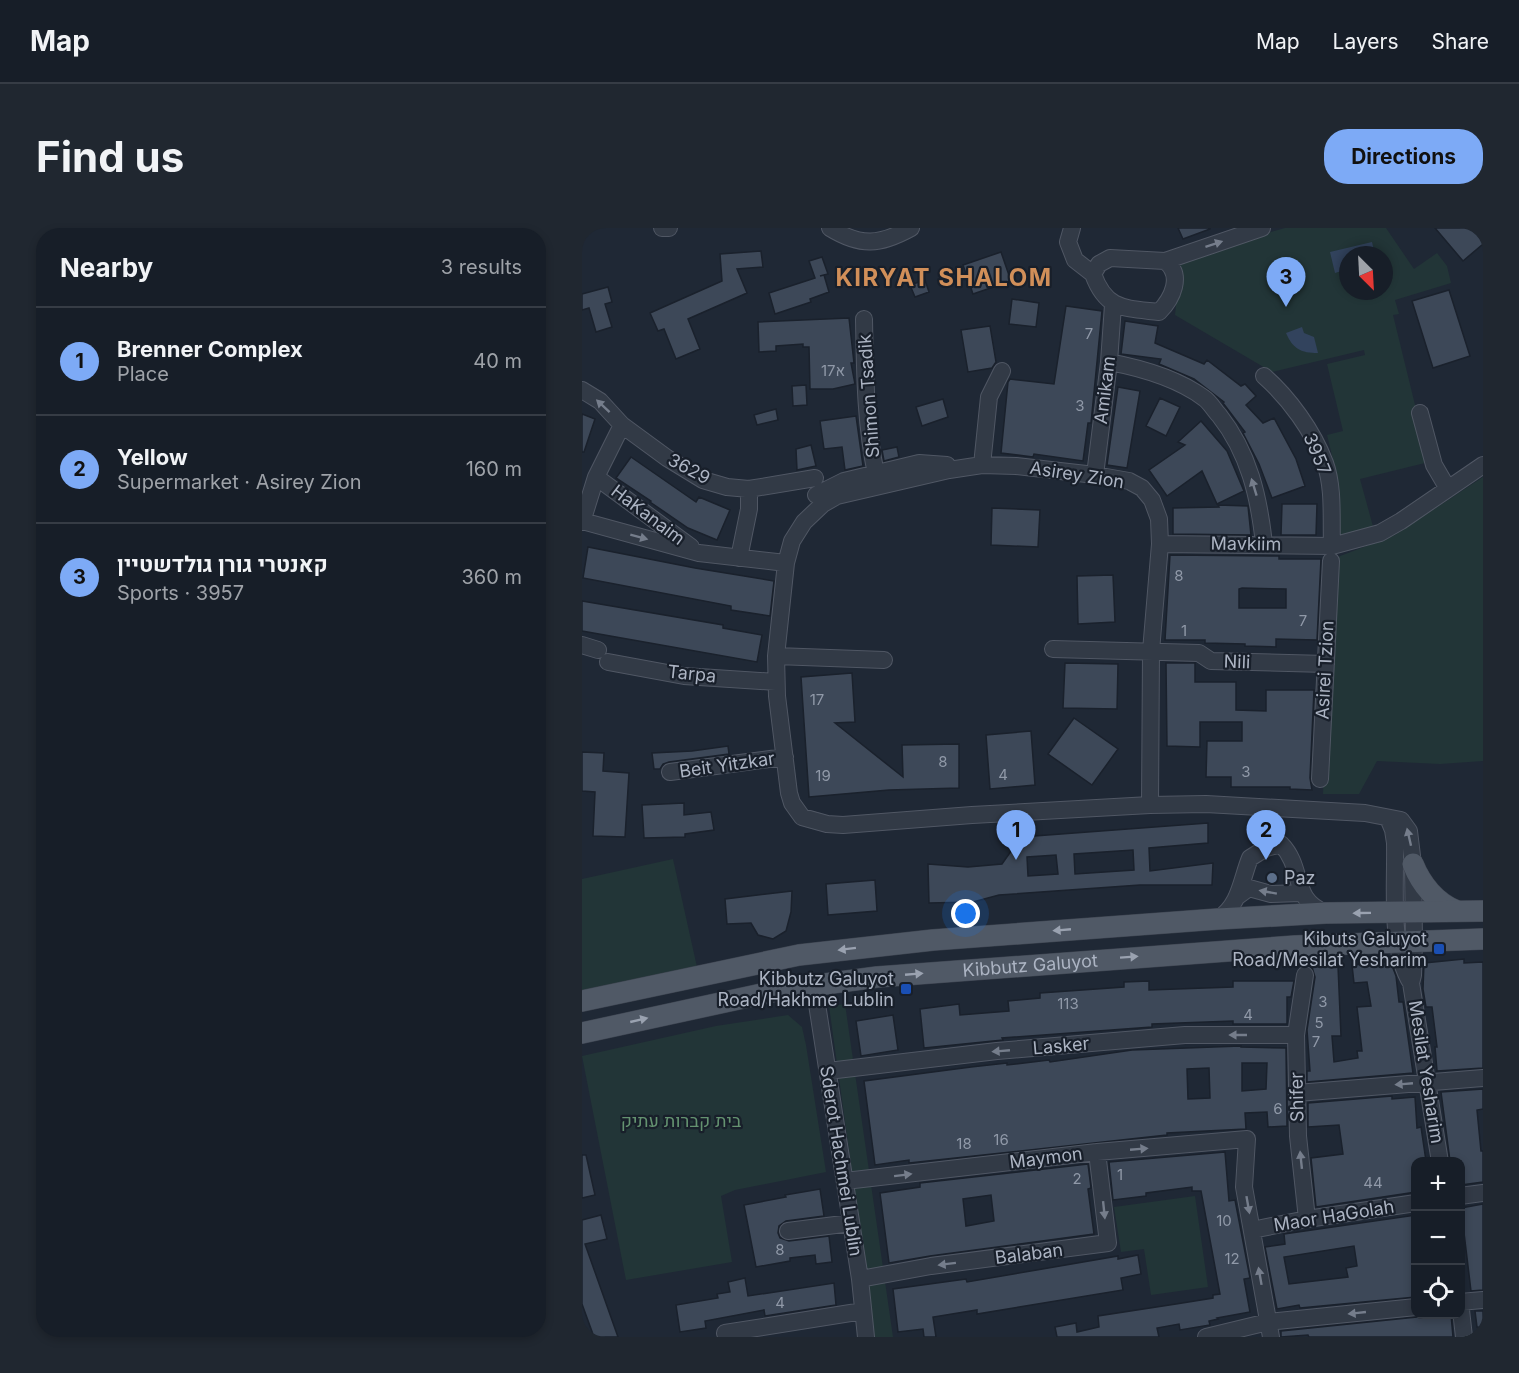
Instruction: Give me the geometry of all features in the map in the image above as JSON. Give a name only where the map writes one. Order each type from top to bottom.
[{"type":"main road","points":[[1413,864],[1419,877],[1436,898],[1445,906],[1457,911]]},
{"type":"main road","name":"Kibbutz Galuyot","points":[[582,1001],[799,954],[933,940],[1326,913],[1483,911]]},
{"type":"main road","name":"Kibbutz Galuyot","points":[[582,1033],[780,990],[877,977],[1295,946],[1483,939]]},
{"type":"street","points":[[662,228],[669,228]]},
{"type":"street","points":[[830,228],[840,234],[867,243],[891,239],[911,228]]},
{"type":"street","points":[[1072,228],[1068,242],[1075,260],[1093,274],[1099,290],[1113,305],[1127,309],[1159,312],[1168,303],[1175,284],[1174,272],[1165,261]]},
{"type":"street","points":[[1093,274],[1099,264],[1110,258],[1165,261],[1262,228]]},
{"type":"street","name":"Amikam","points":[[1095,475],[1109,362],[1113,305]]},
{"type":"street","name":"Shimon Tsadik","points":[[864,319],[865,383],[876,474]]},
{"type":"street","points":[[1109,362],[1131,366],[1168,379],[1206,399],[1234,435],[1244,457],[1256,488],[1264,544]]},
{"type":"street","points":[[792,542],[792,531],[796,519],[812,498],[835,484],[919,464],[977,466],[989,398],[1002,371]]},
{"type":"street","name":"3957","points":[[1264,376],[1277,387],[1296,412],[1325,464],[1331,495],[1331,554]]},
{"type":"street","name":"3629","points":[[582,390],[600,402],[622,424],[667,458],[703,480],[727,487],[749,489],[815,478]]},
{"type":"street","points":[[1420,413],[1434,465],[1448,489]]},
{"type":"street","points":[[583,514],[596,477],[622,424]]},
{"type":"street","name":"Mavkiim","points":[[1160,544],[1264,544],[1331,554],[1380,533],[1401,521],[1483,465]]},
{"type":"street","name":"Asirey Zion","points":[[977,466],[1016,466],[1129,481],[1142,488],[1152,500],[1159,519],[1160,544],[1151,651],[1150,805],[843,825],[827,824],[801,817],[792,803],[784,757],[776,682],[776,656],[786,563],[792,542],[811,514],[837,496],[949,470],[977,466]]},
{"type":"street","name":"HaKanaim","points":[[596,477],[699,553]]},
{"type":"street","points":[[739,558],[749,509],[749,489]]},
{"type":"street","name":"HaKanaim","points":[[583,514],[699,553],[786,563]]},
{"type":"street","name":"Asirei Tzion","points":[[1320,779],[1331,554]]},
{"type":"street","name":"Tarpa","points":[[582,645],[603,656],[684,676],[776,682]]},
{"type":"street","name":"Nili","points":[[1053,649],[1199,653],[1211,661],[1326,664]]},
{"type":"street","points":[[776,656],[884,660]]},
{"type":"street","name":"Beit Yitzkar","points":[[670,772],[784,757]]},
{"type":"street","points":[[1150,805],[1239,804],[1365,813],[1401,820],[1406,824],[1411,841],[1413,864],[1405,911]]},
{"type":"street","points":[[1388,818],[1395,843],[1405,911]]},
{"type":"street","points":[[1218,919],[1231,908],[1238,896],[1250,858],[1266,848],[1281,844],[1289,852],[1293,861],[1301,893],[1312,907],[1326,913]]},
{"type":"street","points":[[1238,896],[1249,888],[1271,894],[1301,893]]},
{"type":"street","name":"Mesilat Yesharim","points":[[1405,911],[1406,976],[1411,983],[1439,1157]]},
{"type":"street","name":"Shifer","points":[[1305,975],[1296,1035],[1298,1137],[1307,1218]]},
{"type":"street","name":"Sderot Hachmei Lublin","points":[[814,985],[860,1279],[866,1337]]},
{"type":"street","name":"Lasker","points":[[828,1071],[997,1051],[1173,1036],[1296,1035]]},
{"type":"street","points":[[1297,1093],[1483,1078]]},
{"type":"street","name":"Maymon","points":[[845,1181],[1097,1152],[1247,1139],[1244,1187],[1252,1230]]},
{"type":"street","name":"Balaban","points":[[860,1279],[931,1266],[1108,1243],[1097,1152]]},
{"type":"street","points":[[1465,1195],[1483,1193]]},
{"type":"street","name":"Maor HaGolah","points":[[1252,1230],[1307,1218],[1411,1204]]},
{"type":"street","points":[[788,1231],[851,1223]]},
{"type":"street","points":[[1252,1230],[1269,1330]]},
{"type":"street","points":[[1465,1301],[1483,1300]]},
{"type":"street","points":[[1206,1337],[1269,1330],[1411,1308]]},
{"type":"street","points":[[725,1333],[863,1311]]},
{"type":"street","points":[[1462,1319],[1464,1337]]},
{"type":"green space","points":[[1285,228],[1386,228],[1414,269],[1437,253],[1447,266],[1451,283],[1395,300],[1399,314],[1393,315],[1429,462],[1360,479],[1374,530],[1341,538],[1332,486],[1339,484],[1327,435],[1343,431],[1327,364],[1365,355],[1364,350],[1272,372],[1175,315],[1181,257]]},
{"type":"green space","points":[[1483,477],[1483,761],[1440,764],[1377,761],[1359,794],[1323,794],[1335,558],[1395,535]]},
{"type":"green space","points":[[673,859],[697,967],[582,992],[582,879]]},
{"type":"green space","points":[[845,1004],[893,1337],[875,1337],[829,1006]]},
{"type":"green space","name":"בית קברות עתיק","points":[[788,1015],[802,1027],[826,1172],[735,1190],[721,1196],[732,1262],[626,1280],[582,1056],[716,1026]]},
{"type":"green space","points":[[1195,1196],[1208,1287],[1151,1295],[1144,1249],[1121,1252],[1114,1207]]},
{"type":"water","points":[[1372,242],[1373,246],[1355,246]]},
{"type":"water","points":[[1339,250],[1339,272],[1335,273],[1330,252]]},
{"type":"water","points":[[1302,327],[1304,333],[1314,337],[1318,353],[1298,349],[1286,333]]},
{"type":"building","points":[[1178,228],[1210,228],[1210,229],[1183,239]]},
{"type":"building","points":[[1435,228],[1483,228],[1483,244],[1463,261]]},
{"type":"building","points":[[761,251],[763,267],[737,269],[747,293],[688,319],[700,349],[676,359],[664,329],[658,331],[650,313],[722,281],[720,254]]},
{"type":"building","points":[[1001,252],[1011,281],[973,294],[963,265]]},
{"type":"building","points":[[822,257],[828,274],[824,275],[829,292],[810,299],[811,302],[775,314],[769,293],[815,278],[809,261]]},
{"type":"building","points":[[925,280],[929,292],[915,297],[910,285]]},
{"type":"building","points":[[608,287],[612,302],[605,304],[612,327],[596,332],[589,308],[582,310],[582,294]]},
{"type":"building","points":[[1449,290],[1470,356],[1433,368],[1412,301]]},
{"type":"building","points":[[1012,299],[1039,303],[1036,327],[1009,324]]},
{"type":"building","points":[[1066,306],[1102,311],[1091,423],[1088,423],[1083,461],[1034,454],[1033,457],[1001,453],[1008,382],[1010,379],[1054,384]]},
{"type":"building","points":[[849,318],[854,363],[851,363],[855,384],[833,389],[810,389],[809,347],[803,347],[803,344],[776,346],[776,351],[759,352],[758,322]]},
{"type":"building","points":[[1125,321],[1158,326],[1155,343],[1204,364],[1207,360],[1241,386],[1245,384],[1256,396],[1246,405],[1263,423],[1274,418],[1296,459],[1305,486],[1272,498],[1259,464],[1243,433],[1245,432],[1224,402],[1194,379],[1159,364],[1161,359],[1121,354]]},
{"type":"building","points":[[990,326],[996,362],[992,368],[968,372],[961,330]]},
{"type":"building","points":[[806,385],[807,405],[793,406],[792,386]]},
{"type":"building","points":[[1118,387],[1140,391],[1127,468],[1107,465]]},
{"type":"building","points":[[1160,398],[1180,407],[1166,436],[1146,426]]},
{"type":"building","points":[[943,399],[948,417],[922,426],[916,407]]},
{"type":"building","points":[[776,409],[778,420],[757,425],[754,415]]},
{"type":"building","points":[[582,414],[595,419],[584,452],[582,452]]},
{"type":"building","points":[[856,416],[863,466],[845,470],[842,447],[824,449],[820,421]]},
{"type":"building","points":[[1201,421],[1227,451],[1244,491],[1217,504],[1202,471],[1167,496],[1149,470],[1185,445],[1178,442]]},
{"type":"building","points":[[811,445],[816,466],[797,470],[796,449]]},
{"type":"building","points":[[897,447],[899,457],[884,461],[882,450]]},
{"type":"building","points":[[631,457],[696,502],[699,497],[730,510],[717,540],[688,528],[616,478]]},
{"type":"building","points":[[1282,504],[1317,504],[1316,535],[1281,535]]},
{"type":"building","points":[[1218,505],[1248,506],[1251,535],[1173,534],[1173,508],[1219,507]]},
{"type":"building","points":[[992,508],[1040,510],[1038,547],[991,545]]},
{"type":"building","points":[[588,547],[774,581],[770,616],[731,610],[731,606],[583,578]]},
{"type":"building","points":[[1170,555],[1279,556],[1279,559],[1321,559],[1317,640],[1276,639],[1276,647],[1205,643],[1205,640],[1165,640]],"holes":[[[1239,589],[1286,589],[1286,608],[1239,608]]]},
{"type":"building","points":[[1113,575],[1115,622],[1078,624],[1077,576]]},
{"type":"building","points":[[582,601],[723,625],[723,628],[762,635],[757,662],[582,631]]},
{"type":"building","points":[[1065,663],[1118,664],[1117,709],[1063,708]]},
{"type":"building","points":[[1166,663],[1195,663],[1195,682],[1236,682],[1236,710],[1266,711],[1266,690],[1314,690],[1310,778],[1312,790],[1290,789],[1290,787],[1231,787],[1231,777],[1206,777],[1207,741],[1242,741],[1242,722],[1200,722],[1200,747],[1167,746]]},
{"type":"building","points":[[852,673],[855,722],[835,723],[903,777],[902,745],[959,744],[959,788],[889,790],[809,797],[801,677]]},
{"type":"building","points":[[1074,718],[1118,749],[1092,785],[1048,754]]},
{"type":"building","points":[[1031,731],[1035,785],[990,789],[986,735]]},
{"type":"building","points":[[728,746],[729,754],[669,762],[663,764],[660,769],[654,769],[652,753]]},
{"type":"building","points":[[582,752],[604,753],[603,771],[629,773],[625,837],[593,836],[595,792],[582,791]]},
{"type":"building","points":[[684,803],[684,815],[711,812],[714,830],[685,834],[685,837],[644,838],[642,805]]},
{"type":"building","points":[[1208,823],[1208,843],[1149,848],[1150,871],[1213,863],[1212,885],[1140,885],[999,895],[973,902],[929,903],[928,864],[968,867],[1002,864],[1021,837]],"holes":[[[1133,850],[1134,870],[1075,874],[1074,854]],[[1056,855],[1058,874],[1028,876],[1027,857]]]},
{"type":"building","points":[[875,880],[877,911],[828,915],[826,884]]},
{"type":"building","points":[[792,891],[791,912],[786,931],[773,939],[758,935],[751,923],[727,924],[725,899]]},
{"type":"building","points":[[1362,959],[1391,963],[1396,976],[1399,1002],[1403,1002],[1413,1073],[1307,1082],[1307,1071],[1310,1071],[1307,1030],[1315,977],[1312,967],[1338,966],[1341,1036],[1332,1036],[1334,1062],[1358,1058],[1357,1051],[1362,1051],[1357,1007],[1371,1006],[1367,982],[1354,983],[1352,965],[1364,964]]},
{"type":"building","points":[[1464,959],[1464,963],[1483,962],[1483,1068],[1437,1071],[1435,1047],[1437,1047],[1432,1007],[1426,1007],[1423,989],[1424,963]]},
{"type":"building","points":[[1149,981],[1149,990],[1233,987],[1233,981],[1294,981],[1291,997],[1287,997],[1287,1024],[1233,1024],[1233,1021],[1152,1024],[1152,1027],[1002,1038],[1003,1040],[924,1048],[920,1009],[959,1004],[960,1015],[1009,1011],[1008,1001],[1040,998],[1040,993],[1124,987],[1124,982]]},
{"type":"building","points":[[893,1015],[898,1050],[861,1056],[856,1021]]},
{"type":"building","points":[[1241,1046],[1286,1048],[1287,1126],[1268,1127],[1267,1112],[1245,1113],[1246,1129],[1167,1133],[1167,1135],[875,1165],[864,1081],[1007,1063],[1007,1065],[1049,1060],[1050,1062],[1132,1050]],"holes":[[[1242,1063],[1267,1063],[1266,1089],[1242,1091]],[[1209,1068],[1210,1098],[1188,1099],[1187,1069]]]},
{"type":"building","points":[[1483,1089],[1483,1109],[1477,1110],[1481,1151],[1483,1151],[1483,1182],[1465,1184],[1465,1157],[1449,1157],[1441,1092]]},
{"type":"building","points":[[1392,1096],[1392,1099],[1415,1097],[1417,1128],[1421,1127],[1425,1157],[1411,1157],[1411,1193],[1316,1207],[1311,1158],[1343,1154],[1339,1125],[1308,1127],[1308,1103]]},
{"type":"building","points":[[1225,1152],[1229,1201],[1235,1200],[1250,1278],[1244,1279],[1250,1312],[1217,1318],[1209,1321],[1210,1325],[1180,1330],[1179,1324],[1157,1328],[1159,1337],[1057,1337],[1055,1327],[1076,1323],[1077,1332],[1099,1327],[1098,1316],[1213,1298],[1213,1295],[1220,1294],[1201,1191],[1192,1191],[1192,1187],[1113,1200],[1109,1162]]},
{"type":"building","points":[[582,1155],[586,1155],[595,1195],[582,1198]]},
{"type":"building","points":[[1088,1164],[1091,1188],[1088,1189],[1094,1234],[889,1263],[880,1193],[920,1187],[920,1183]],"holes":[[[991,1195],[994,1221],[966,1226],[963,1199]]]},
{"type":"building","points":[[820,1189],[824,1216],[786,1221],[779,1226],[778,1233],[780,1238],[789,1241],[829,1236],[832,1262],[816,1264],[815,1255],[790,1258],[790,1261],[756,1267],[744,1205]]},
{"type":"building","points":[[1483,1204],[1483,1290],[1471,1291],[1465,1241],[1465,1207]]},
{"type":"building","points":[[601,1215],[607,1239],[585,1244],[618,1337],[594,1337],[582,1304],[582,1220]]},
{"type":"building","points":[[1411,1216],[1411,1297],[1300,1308],[1299,1305],[1277,1309],[1265,1247],[1285,1244],[1284,1234]],"holes":[[[1354,1246],[1357,1266],[1346,1268],[1348,1277],[1289,1284],[1284,1257]]]},
{"type":"building","points":[[1138,1255],[1141,1274],[1121,1278],[1123,1290],[977,1314],[977,1310],[933,1317],[936,1337],[924,1337],[923,1329],[898,1332],[893,1289],[966,1279],[967,1282],[1118,1256],[1118,1259]]},
{"type":"building","points":[[745,1278],[748,1296],[834,1283],[836,1305],[765,1316],[764,1310],[705,1321],[706,1328],[680,1332],[676,1305],[718,1298],[717,1294],[730,1292],[728,1282]]},
{"type":"building","points":[[1475,1311],[1483,1311],[1483,1327],[1477,1327]]},
{"type":"building","points":[[1411,1318],[1451,1319],[1453,1337],[1309,1337],[1308,1335],[1281,1337],[1281,1331]]},
{"type":"place","name":"קאנטרי גורן גולדשטיין","points":[[1286,307]]},
{"type":"place","name":"Brenner Complex","points":[[1016,860]]},
{"type":"place","name":"Yellow","points":[[1266,860]]},
{"type":"place","name":"Paz","points":[[1272,878]]},
{"type":"place","name":"Kibuts Galuyot Road/Mesilat Yesharim","points":[[1439,949]]},
{"type":"place","name":"Kibbutz Galuyot Road/Hakhme Lublin","points":[[906,989]]},
{"type":"district","name":"KIRYAT SHALOM","points":[[944,278]]}]
